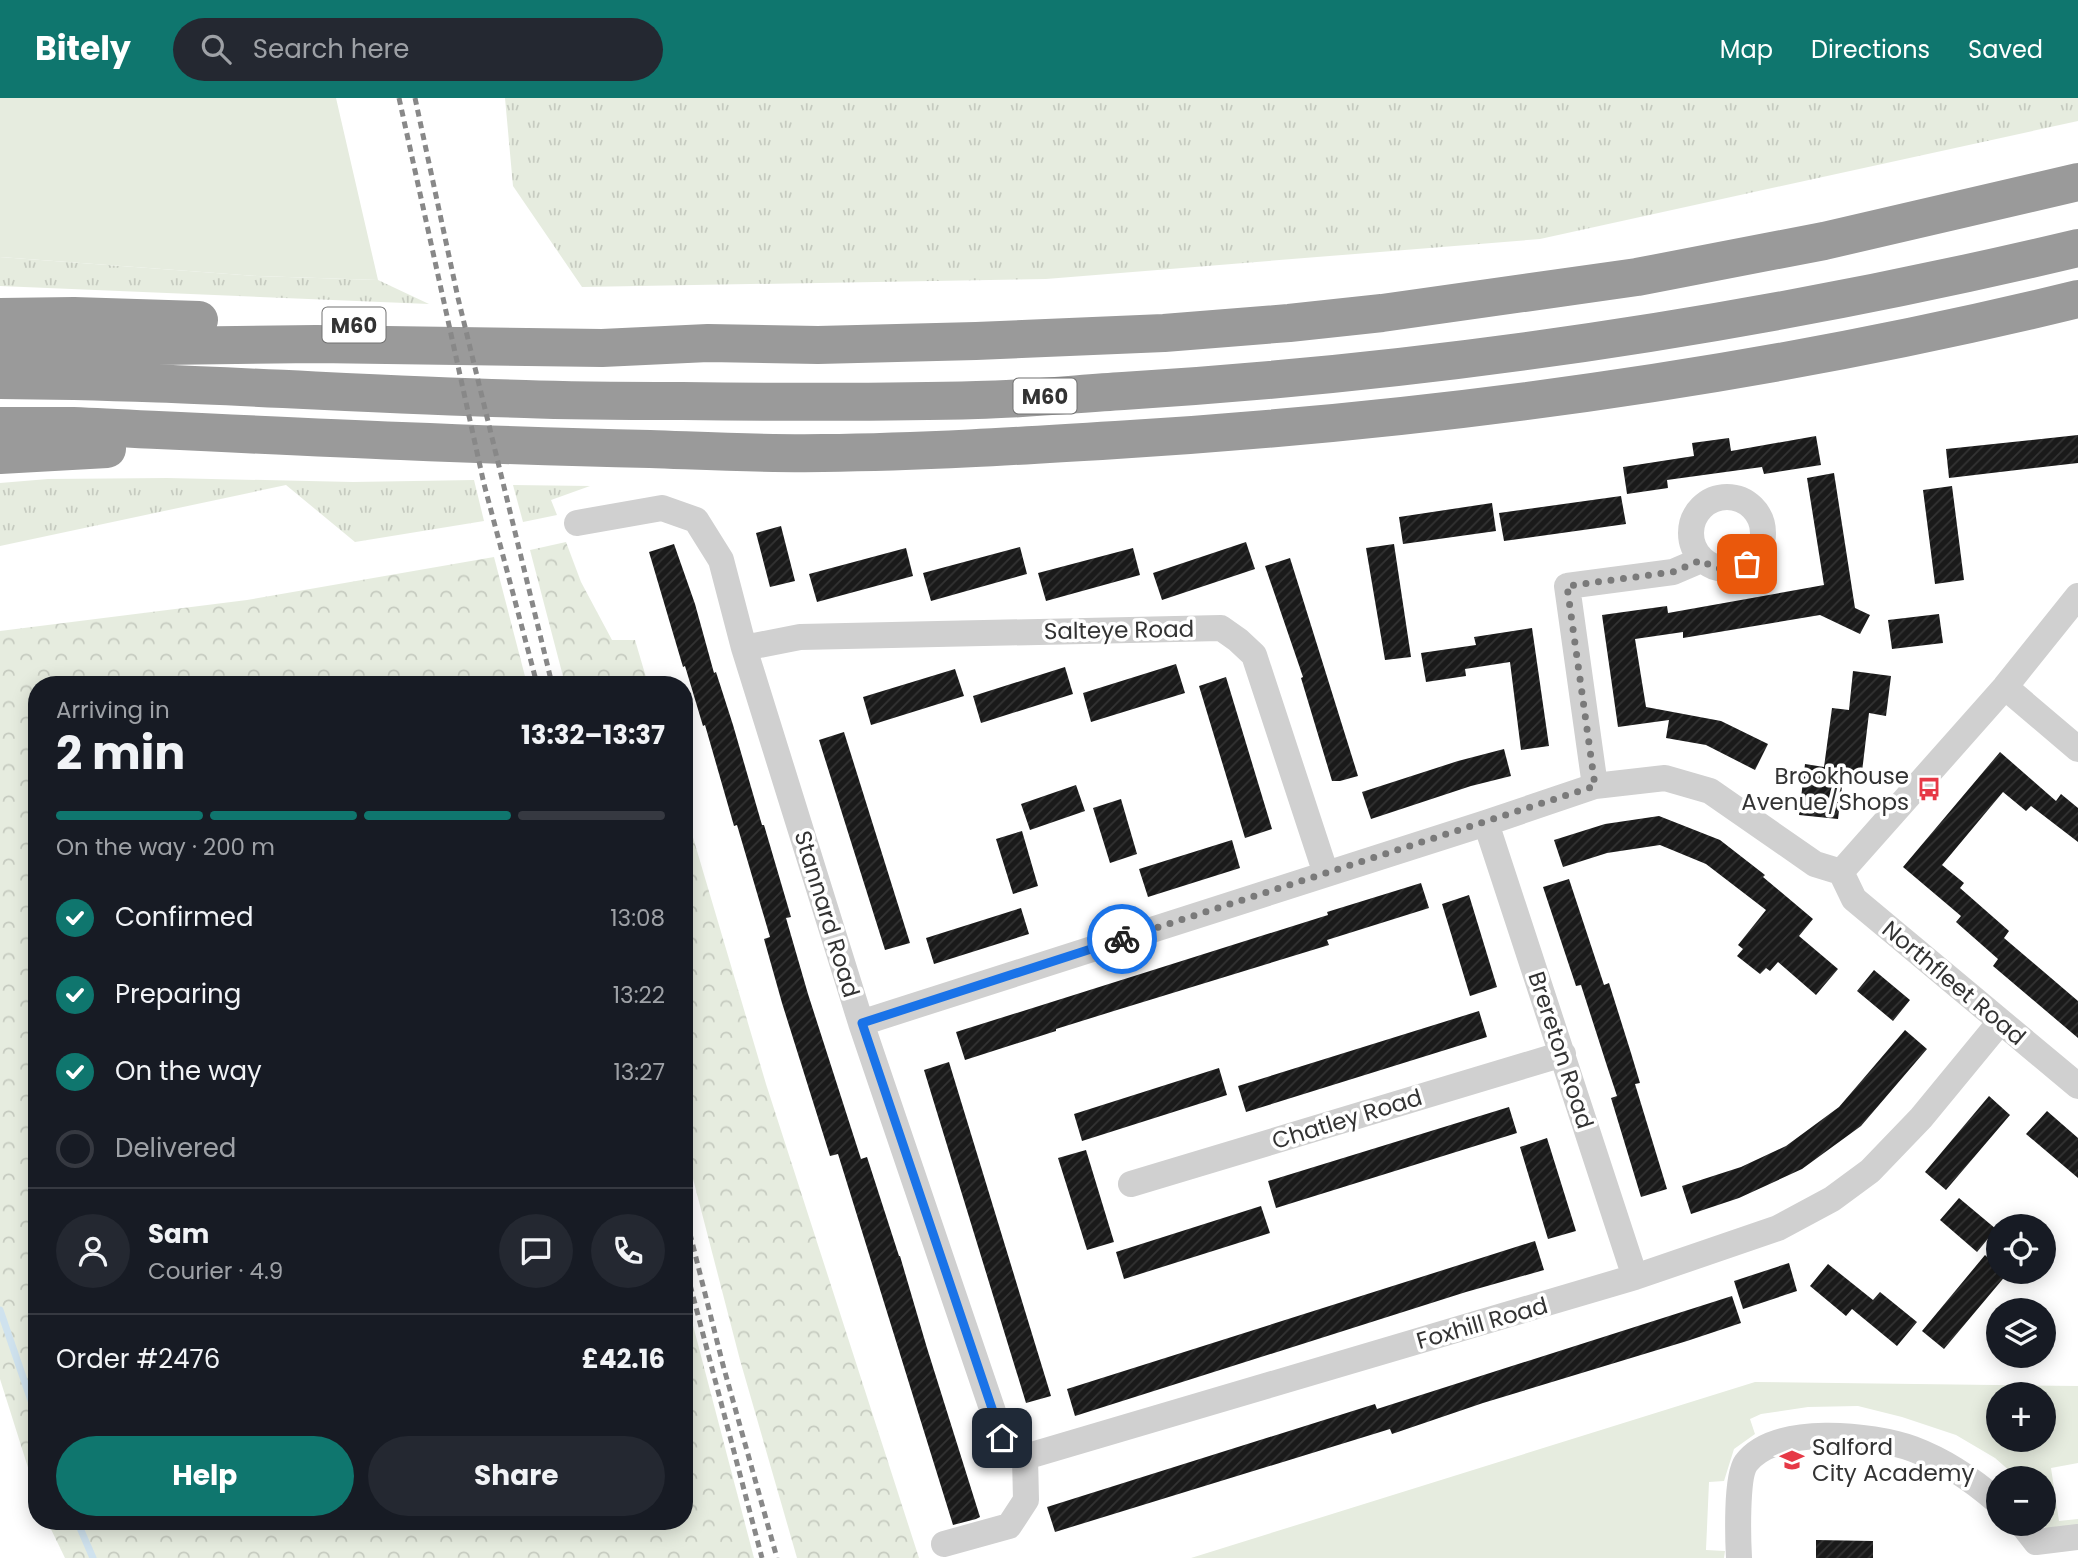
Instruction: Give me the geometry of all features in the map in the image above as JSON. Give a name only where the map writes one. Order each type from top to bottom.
[{"type":"highway","name":"M60","points":[[0,348],[316,344],[602,348],[708,343],[831,344],[1164,333],[1382,313],[1637,277],[1824,241],[2078,182]]},
{"type":"highway","name":"M60","points":[[0,380],[74,380],[526,399],[819,403],[980,400],[1129,391],[1297,379],[1553,349],[1750,317],[1968,274],[2078,248]]},
{"type":"highway","name":"M60","points":[[0,426],[73,426],[528,447],[806,453],[982,449],[1304,426],[1523,402],[1748,367],[2005,317],[2078,299]]},
{"type":"highway","name":"M60","points":[[0,307],[74,316]]},
{"type":"highway","name":"M60","points":[[0,317],[74,316],[600,333],[708,343]]},
{"type":"highway","points":[[1896,339],[2078,327]]},
{"type":"highway","name":"M60","points":[[0,455],[126,448],[227,433]]},
{"type":"street","name":"Stannard Road","points":[[577,523],[662,508],[696,520],[721,560],[744,648],[862,1023],[1002,1438],[1025,1457]]},
{"type":"street","points":[[1595,786],[1567,586],[1673,572],[1701,560]]},
{"type":"street","points":[[862,1023],[1595,786],[1665,778],[1710,792],[1815,864],[1841,872],[2005,688],[2078,596]]},
{"type":"street","name":"Salteye Road","points":[[744,648],[800,637],[1222,628],[1254,656],[1326,874]]},
{"type":"street","points":[[2005,688],[2078,749]]},
{"type":"street","name":"Brereton Road","points":[[1486,822],[1635,1278]]},
{"type":"street","name":"Northfleet Road","points":[[1841,872],[1854,899],[2078,1086]]},
{"type":"street","name":"Foxhill Road","points":[[1025,1457],[1635,1278],[1777,1228],[1832,1199],[1870,1171],[1921,1118],[2000,1021]]},
{"type":"street","name":"Chatley Road","points":[[1131,1184],[1563,1054]]},
{"type":"street","points":[[1739,1558],[1738,1509],[1744,1465],[1758,1452],[1787,1439],[1832,1436],[1874,1439],[1912,1449],[1948,1465],[1986,1491]]},
{"type":"street","points":[[944,1544],[1009,1526],[1026,1500],[1025,1457]]},
{"type":"street","points":[[2031,1536],[2036,1542],[2078,1537]]},
{"type":"green space","points":[[0,98],[336,98],[378,280],[257,276],[0,257]]},
{"type":"green space","points":[[505,98],[2078,98],[2078,121],[1540,239],[1046,279],[582,287],[513,186]]},
{"type":"green space","points":[[0,257],[257,276],[378,280],[429,304],[0,286]]},
{"type":"green space","points":[[167,478],[353,482],[474,480],[484,521],[355,542],[286,485],[0,546],[0,483],[48,479]]},
{"type":"green space","points":[[513,485],[590,486],[551,500],[557,515],[523,522]]},
{"type":"green space","points":[[566,542],[581,582],[612,640],[635,640],[646,676],[563,676],[530,550]]},
{"type":"green space","points":[[494,557],[525,676],[28,676],[28,1468],[0,1379],[0,631],[247,600]]},
{"type":"green space","points":[[693,837],[766,1084],[919,1558],[797,1558],[740,1360],[693,1179]]},
{"type":"green space","points":[[693,1325],[754,1558],[65,1558],[51,1530],[693,1530]]},
{"type":"green space","points":[[1755,1382],[1986,1385],[1986,1452],[2056,1452],[2056,1386],[2078,1386],[2078,1463],[2056,1467],[2004,1466],[1956,1435],[1858,1406],[1808,1407],[1761,1414],[1750,1419],[1755,1434],[1734,1449],[1724,1481],[1709,1482],[1706,1550],[1725,1551],[1724,1558],[1191,1558]]},
{"type":"green space","points":[[2056,1501],[2059,1521],[2078,1519],[2078,1533],[2056,1532]]},
{"type":"building","points":[[2078,435],[2078,463],[1949,478],[1946,449]]},
{"type":"building","points":[[1816,436],[1821,465],[1764,474],[1762,467],[1667,480],[1668,488],[1627,494],[1623,467],[1694,456],[1692,443],[1729,438],[1731,451]]},
{"type":"building","points":[[1834,473],[1855,608],[1870,615],[1860,634],[1820,615],[1683,638],[1683,632],[1635,639],[1646,707],[1721,721],[1768,744],[1755,770],[1706,745],[1666,738],[1669,720],[1618,727],[1602,615],[1667,606],[1668,613],[1824,585],[1807,478]]},
{"type":"building","points":[[1952,486],[1964,580],[1935,584],[1923,490]]},
{"type":"building","points":[[1621,496],[1626,524],[1504,541],[1499,513]]},
{"type":"building","points":[[1492,503],[1496,531],[1403,544],[1399,517]]},
{"type":"building","points":[[781,526],[795,581],[770,587],[756,533]]},
{"type":"building","points":[[1246,542],[1255,569],[1162,600],[1153,573]]},
{"type":"building","points":[[674,544],[695,604],[791,917],[786,918],[808,994],[861,1159],[867,1157],[900,1256],[980,1517],[976,1519],[953,1525],[838,1154],[830,1156],[782,1003],[764,939],[770,937],[737,825],[734,826],[693,693],[693,676],[688,676],[685,666],[683,667],[649,552]]},
{"type":"building","points":[[1394,544],[1411,657],[1385,660],[1366,548]]},
{"type":"building","points":[[1020,547],[1027,574],[931,601],[923,573]]},
{"type":"building","points":[[906,548],[913,576],[817,602],[809,574]]},
{"type":"building","points":[[1133,548],[1140,575],[1046,601],[1038,573]]},
{"type":"building","points":[[1290,558],[1358,776],[1340,781],[1332,781],[1301,678],[1303,677],[1265,566]]},
{"type":"building","points":[[1939,614],[1943,643],[1892,649],[1888,620]]},
{"type":"building","points":[[1532,628],[1549,746],[1521,750],[1510,662],[1465,669],[1466,676],[1426,682],[1421,653],[1476,645],[1474,637]]},
{"type":"building","points":[[1176,664],[1185,693],[1091,722],[1083,693]]},
{"type":"building","points":[[1065,667],[1073,694],[981,723],[973,696]]},
{"type":"building","points":[[955,669],[964,696],[871,725],[863,697]]},
{"type":"building","points":[[1853,671],[1891,676],[1886,716],[1869,713],[1862,772],[1844,770],[1838,819],[1799,815],[1805,764],[1824,767],[1832,708],[1849,710]]},
{"type":"building","points":[[1226,677],[1272,829],[1245,838],[1199,686]]},
{"type":"building","points":[[844,732],[910,943],[885,950],[819,740]]},
{"type":"building","points":[[1504,749],[1511,776],[1471,786],[1371,819],[1362,792]]},
{"type":"building","points":[[2000,752],[2056,801],[2061,794],[2078,808],[2078,842],[2031,806],[2026,811],[2003,792],[1942,865],[1964,883],[1960,888],[2009,931],[2004,938],[2078,1001],[2078,1038],[1993,966],[1998,959],[1956,922],[1961,916],[1903,867]]},
{"type":"building","points":[[1076,785],[1085,811],[1030,830],[1021,804]]},
{"type":"building","points":[[1121,799],[1137,854],[1110,863],[1093,808]]},
{"type":"building","points":[[1659,816],[1720,840],[1765,875],[1763,877],[1813,919],[1799,936],[1838,969],[1816,995],[1778,962],[1770,971],[1766,968],[1760,974],[1737,956],[1743,949],[1738,945],[1766,910],[1706,864],[1660,845],[1607,853],[1563,867],[1554,840],[1605,824]]},
{"type":"building","points":[[1022,831],[1038,886],[1013,894],[996,839]]},
{"type":"building","points":[[1232,840],[1240,868],[1148,897],[1139,869]]},
{"type":"building","points":[[1569,879],[1604,985],[1609,983],[1640,1083],[1635,1084],[1667,1189],[1641,1197],[1611,1098],[1617,1096],[1581,985],[1576,986],[1543,887]]},
{"type":"building","points":[[1421,883],[1429,908],[1327,940],[1329,945],[1056,1029],[965,1060],[956,1032]]},
{"type":"building","points":[[1469,895],[1497,987],[1470,996],[1442,904]]},
{"type":"building","points":[[1021,908],[1029,934],[934,964],[926,938]]},
{"type":"building","points":[[1874,970],[1910,1000],[1893,1021],[1857,991]]},
{"type":"building","points":[[1479,1011],[1487,1037],[1246,1112],[1238,1086]]},
{"type":"building","points":[[1905,1030],[1927,1049],[1861,1126],[1802,1169],[1739,1198],[1691,1214],[1682,1186],[1741,1167],[1786,1146],[1839,1107]]},
{"type":"building","points":[[949,1062],[1051,1396],[1026,1403],[924,1070]]},
{"type":"building","points":[[1219,1068],[1227,1095],[1082,1141],[1074,1114]]},
{"type":"building","points":[[1989,1096],[2010,1115],[1946,1190],[1925,1172]]},
{"type":"building","points":[[1509,1107],[1517,1133],[1276,1208],[1268,1181]]},
{"type":"building","points":[[2047,1111],[2078,1138],[2078,1178],[2026,1134]]},
{"type":"building","points":[[1547,1138],[1576,1231],[1548,1239],[1520,1147]]},
{"type":"building","points":[[1086,1150],[1114,1242],[1087,1250],[1058,1158]]},
{"type":"building","points":[[1959,1198],[1986,1221],[1986,1241],[1977,1252],[1940,1220]]},
{"type":"building","points":[[1261,1206],[1270,1233],[1124,1279],[1116,1252]]},
{"type":"building","points":[[1535,1241],[1544,1270],[1466,1292],[1075,1416],[1067,1389]]},
{"type":"building","points":[[1985,1255],[1986,1284],[1999,1284],[1944,1349],[1922,1331]]},
{"type":"building","points":[[1789,1263],[1797,1291],[1743,1309],[1734,1281]]},
{"type":"building","points":[[1828,1264],[1873,1300],[1880,1292],[1917,1322],[1897,1346],[1852,1309],[1846,1316],[1810,1286]]},
{"type":"building","points":[[1732,1296],[1741,1323],[1392,1434],[1390,1429],[1055,1532],[1047,1507],[1375,1404],[1377,1409]]},
{"type":"building","points":[[1816,1540],[1873,1541],[1873,1558],[1816,1558]]},
{"type":"waterway","points":[[0,1310],[28,1392]]},
{"type":"waterway","points":[[81,1530],[93,1558]]},
{"type":"railway","points":[[399,98],[484,484],[535,676]]},
{"type":"railway","points":[[415,98],[458,298],[550,676]]},
{"type":"railway","points":[[693,1246],[777,1558]]},
{"type":"railway","points":[[693,1296],[762,1558]]},
{"type":"way so far","points":[[1122,939],[1595,786],[1567,586],[1673,572],[1701,560],[1724,570],[1747,564]]},
{"type":"place","name":"Brookhouse Avenue/Shops","points":[[1929,789]]},
{"type":"place","name":"Salford City Academy","points":[[1792,1460]]},
{"type":"route","points":[[1002,1438],[862,1023],[1122,939]]}]
